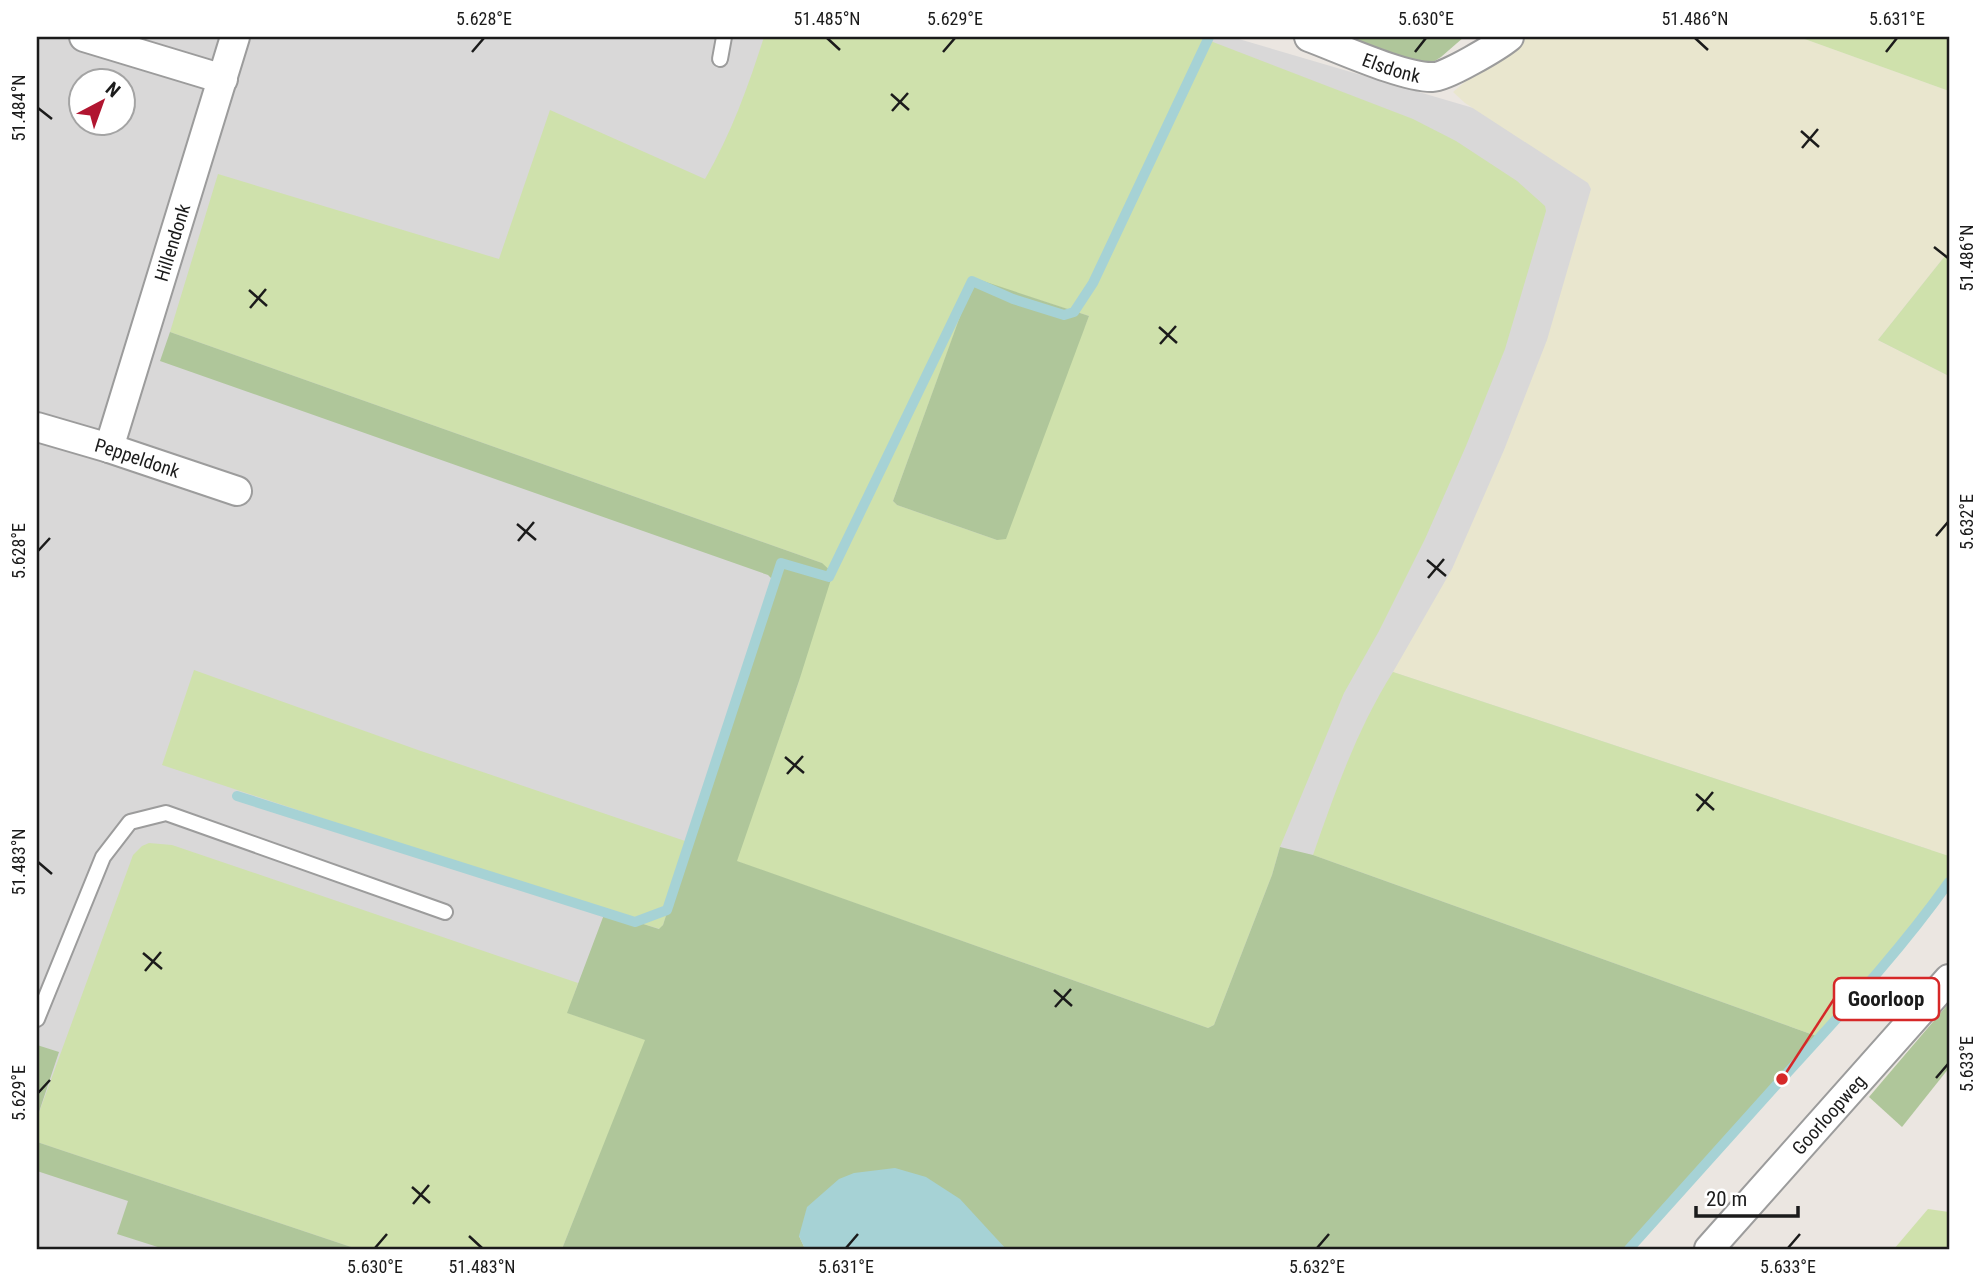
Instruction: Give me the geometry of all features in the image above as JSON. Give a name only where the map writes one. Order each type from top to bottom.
[{"type":"street","points":[[84,37],[223,79]]},
{"type":"street","name":"Hillendonk","points":[[109,448],[235,37]]},
{"type":"street","name":"Elsdonk","points":[[1309,37],[1410,74],[1435,78],[1498,46],[1509,37]]},
{"type":"street","name":"Peppeldonk","points":[[37,427],[237,491]]},
{"type":"street","name":"Goorloopweg","points":[[1709,1249],[1949,979]]},
{"type":"lane","points":[[720,59],[723,37]]},
{"type":"lane","points":[[37,1019],[103,857],[130,822],[166,813],[445,912]]},
{"type":"shaded area","points":[[37,37],[1232,37],[1949,248],[1949,827],[1612,1249],[37,1249]]},
{"type":"shaded area","points":[[1517,37],[1799,37],[1949,91],[1949,251],[1878,340],[1949,376],[1949,856],[1393,672],[1452,569],[1504,450],[1547,340],[1591,189],[1588,183],[1465,103],[1453,92]]},
{"type":"green space","points":[[764,37],[1200,37],[1413,119],[1456,141],[1517,181],[1545,206],[1546,211],[1505,349],[1466,446],[1425,539],[1379,631],[1344,693],[1280,847],[1272,875],[1214,1025],[1208,1028],[736,861],[799,681],[822,563],[170,332],[218,174],[499,259],[550,110],[705,179],[731,127]],"holes":[[[974,279],[1089,316],[997,540],[897,505],[893,501]]]},
{"type":"green space","points":[[1306,37],[1464,37],[1419,71]]},
{"type":"green space","points":[[1799,37],[1949,37],[1949,91]]},
{"type":"green space","points":[[1949,251],[1949,376],[1878,340]]},
{"type":"green space","points":[[974,278],[1089,316],[1006,539],[997,540],[897,505],[893,501]]},
{"type":"green space","points":[[170,332],[822,563],[833,573],[737,861],[1208,1028],[1214,1025],[1272,875],[1280,847],[1313,855],[1822,1038],[1629,1249],[1006,1249],[995,1239],[799,1236],[805,1249],[562,1249],[645,1040],[567,1013],[605,912],[659,929],[663,925],[774,581],[768,575],[160,361]]},
{"type":"green space","points":[[194,670],[691,843],[663,925],[660,929],[629,920],[162,765]]},
{"type":"green space","points":[[1393,672],[1949,856],[1949,882],[1922,920],[1822,1038],[1313,855],[1338,784],[1358,738]]},
{"type":"green space","points":[[149,843],[172,845],[578,983],[568,1013],[646,1040],[562,1249],[357,1249],[37,1142],[37,1118],[133,855]]},
{"type":"green space","points":[[1949,1003],[1949,1068],[1902,1127],[1869,1097]]},
{"type":"green space","points":[[37,1045],[59,1052],[37,1118]]},
{"type":"green space","points":[[37,1142],[357,1249],[164,1249],[117,1234],[128,1201],[37,1171]]},
{"type":"green space","points":[[1928,1209],[1949,1212],[1949,1249],[1894,1249]]},
{"type":"water","points":[[895,1168],[926,1177],[960,1199],[1006,1249],[805,1249],[799,1236],[807,1207],[839,1179],[854,1173]]},
{"type":"waterway","points":[[237,796],[635,922],[667,910],[781,563],[829,577],[972,281],[1013,299],[1064,315],[1074,312],[1093,283],[1209,37]]},
{"type":"waterway","points":[[1629,1249],[1867,985],[1949,882]]},
{"type":"place","name":"Goorloop","points":[[1782,1079]]}]
